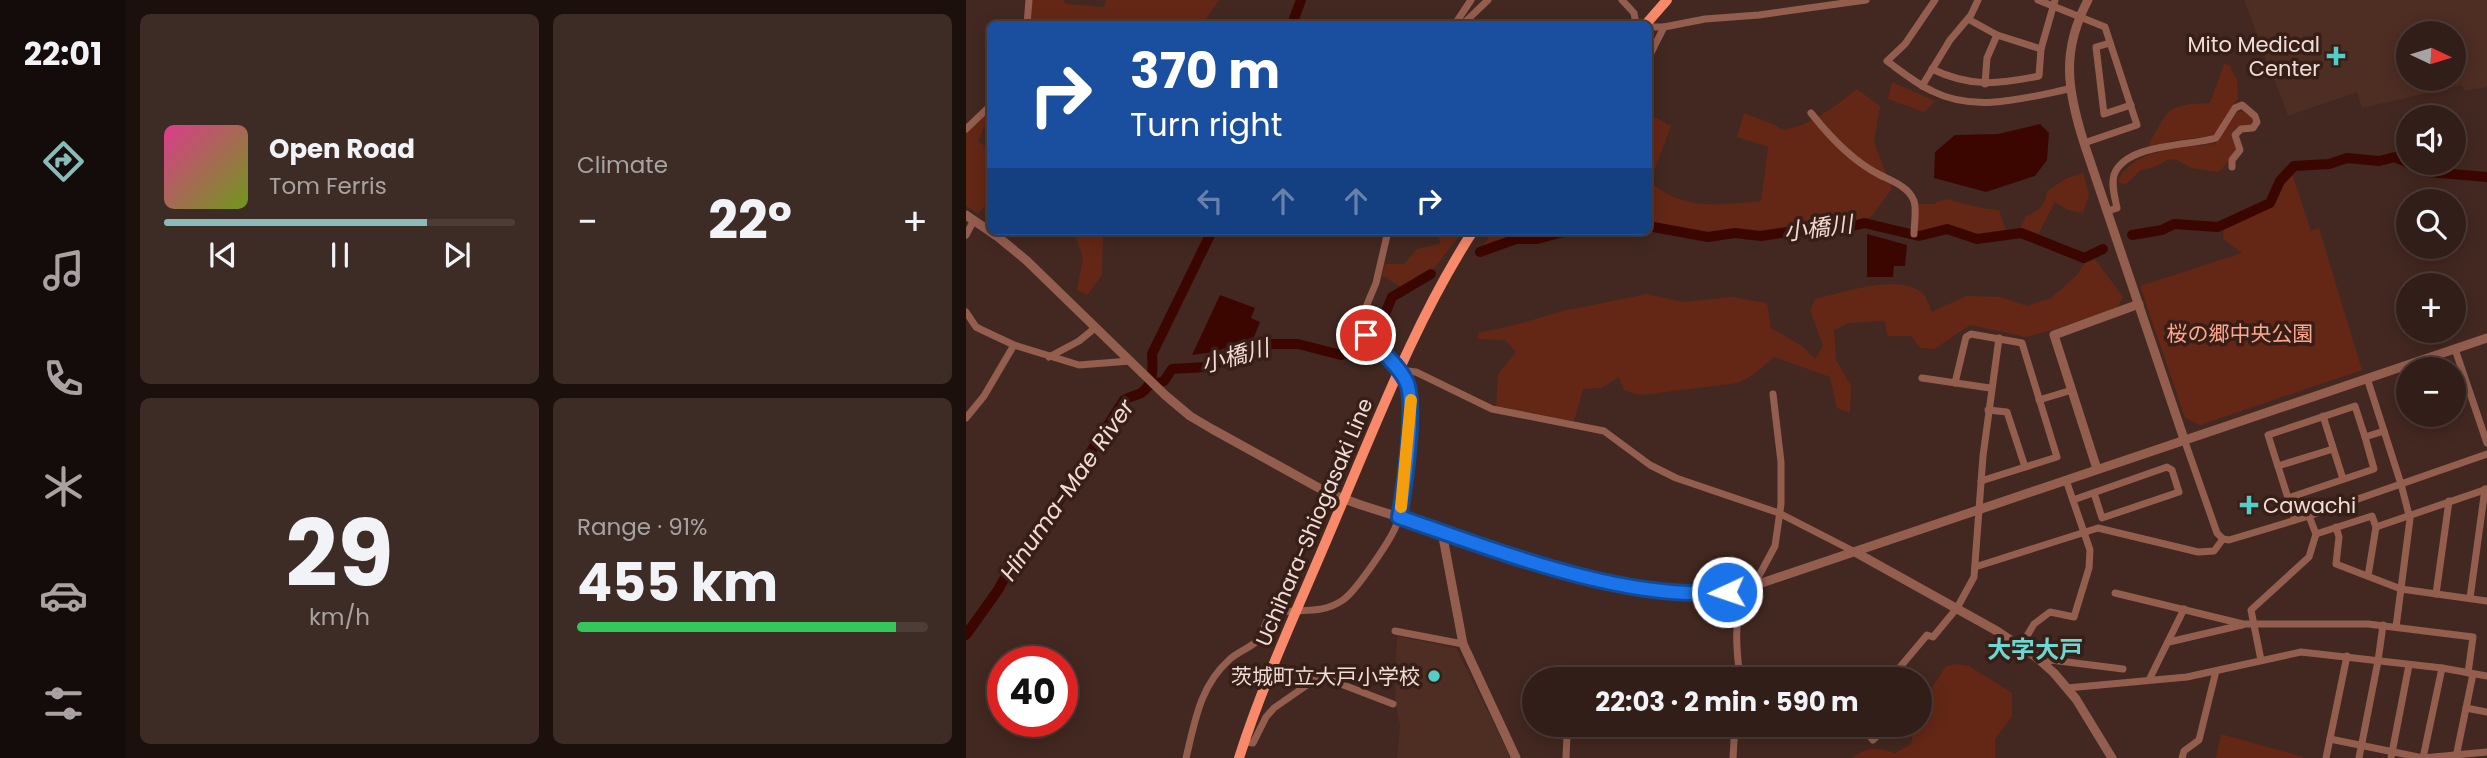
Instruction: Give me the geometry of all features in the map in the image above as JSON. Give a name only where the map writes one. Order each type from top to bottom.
[{"type":"main road","points":[[1651,21],[1667,0]]},
{"type":"main road","name":"Uchihara-Shiogasaki Line","points":[[1239,758],[1297,612],[1400,370],[1438,289],[1471,235]]},
{"type":"street","points":[[1027,21],[1029,0]]},
{"type":"street","points":[[1457,21],[1471,0]]},
{"type":"street","points":[[1466,21],[1489,0]]},
{"type":"street","points":[[1622,0],[1634,13],[1635,21]]},
{"type":"street","points":[[1935,0],[1905,44],[1887,61],[1922,86],[1935,93],[1981,103],[2008,102],[2070,89]]},
{"type":"street","points":[[1922,86],[1978,0]]},
{"type":"street","points":[[2038,0],[2054,3],[2105,27],[2131,105],[2137,125],[2084,143]]},
{"type":"street","points":[[2088,0],[2079,17],[2070,50],[2070,89],[2084,143],[2217,533],[2229,540],[2309,516],[2487,454]]},
{"type":"street","points":[[1652,26],[1664,27],[1705,19],[1862,1]]},
{"type":"street","points":[[1932,69],[1969,83],[2008,82],[2039,76],[2041,49],[2054,3]]},
{"type":"street","points":[[1968,19],[1997,35],[2041,49]]},
{"type":"street","points":[[1652,51],[1664,27]]},
{"type":"street","points":[[1985,84],[1987,58],[1997,35]]},
{"type":"street","points":[[2110,43],[2096,47],[2104,114],[2131,105]]},
{"type":"street","points":[[2108,211],[2117,208],[2113,183],[2118,167],[2141,153],[2173,144],[2216,138],[2235,108],[2242,105],[2255,116],[2257,122],[2253,128],[2241,128],[2236,132],[2235,138],[2240,150],[2232,160],[2232,167]]},
{"type":"street","points":[[966,129],[987,109]]},
{"type":"street","points":[[1811,113],[1863,166],[1900,184],[1913,198],[1914,234]]},
{"type":"street","points":[[966,235],[970,217],[987,230]]},
{"type":"street","points":[[993,235],[1026,260],[1162,392],[1190,415],[1307,482],[1344,499],[1597,580],[1687,594],[1727,592],[1751,586],[2487,338]]},
{"type":"street","points":[[1186,758],[1202,698],[1210,681],[1231,658],[1260,638],[1266,619],[1272,614],[1326,609],[1350,595],[1393,532],[1399,517],[1411,415],[1409,387],[1400,370],[1373,344],[1361,327],[1363,314],[1376,283],[1387,235]]},
{"type":"street","points":[[2097,469],[2054,335],[2139,304]]},
{"type":"street","points":[[966,312],[976,327],[1014,345],[1049,357],[1079,365],[1132,363]]},
{"type":"street","points":[[1049,357],[1079,341],[1095,328]]},
{"type":"street","points":[[1955,383],[1966,337],[1971,334],[2022,343],[2057,457],[1981,481]]},
{"type":"street","points":[[1902,667],[1927,635],[1933,637],[1957,608],[1974,577],[1990,388],[1999,338]]},
{"type":"street","points":[[966,418],[984,396],[1014,345]]},
{"type":"street","points":[[2455,349],[2487,443]]},
{"type":"street","points":[[1400,370],[1416,372],[1492,409],[1604,431],[1650,465],[1676,478],[1779,513],[1855,552],[2021,646],[2045,665],[2067,688],[2094,726],[2112,758]]},
{"type":"street","points":[[1922,378],[1990,388]]},
{"type":"street","points":[[2367,378],[2409,514],[2409,535],[2396,627]]},
{"type":"street","points":[[2039,400],[2072,390]]},
{"type":"street","points":[[1739,667],[1735,634],[1738,615],[1751,586],[1775,546],[1781,462],[1773,394]]},
{"type":"street","points":[[2288,498],[2374,468],[2355,406],[2268,435],[2278,466],[2288,498],[2295,520]]},
{"type":"street","points":[[1988,410],[2007,412],[2025,467]]},
{"type":"street","points":[[2323,416],[2343,479]]},
{"type":"street","points":[[2365,438],[2384,431]]},
{"type":"street","points":[[2278,466],[2333,449]]},
{"type":"street","points":[[2073,500],[2167,467],[2172,470],[2179,492],[2102,518],[2094,493]]},
{"type":"street","points":[[2021,646],[2034,624],[2050,612],[2074,617],[2089,568],[2090,550],[2066,480]]},
{"type":"street","points":[[2376,527],[2486,489],[2470,598]]},
{"type":"street","points":[[2436,594],[2449,501]]},
{"type":"street","points":[[2262,660],[2251,610],[2309,557],[2316,534],[2309,516]]},
{"type":"street","points":[[2316,534],[2372,516],[2376,527],[2368,576]]},
{"type":"street","points":[[2336,527],[2339,537],[2336,564],[2401,589],[2487,601]]},
{"type":"street","points":[[1975,567],[2098,528],[2198,552],[2214,551],[2223,538]]},
{"type":"street","points":[[1442,532],[1463,644],[1516,758]]},
{"type":"street","points":[[2115,593],[2243,624],[2383,625],[2473,637],[2471,673],[2456,756]]},
{"type":"street","points":[[2149,680],[2184,609]]},
{"type":"street","points":[[2169,642],[2236,628],[2243,624]]},
{"type":"street","points":[[2359,758],[2383,625]]},
{"type":"street","points":[[1395,631],[1463,644]]},
{"type":"street","points":[[2067,688],[2187,677],[2301,652],[2487,676]]},
{"type":"street","points":[[2326,758],[2347,656]]},
{"type":"street","points":[[2045,665],[2051,660],[2123,669]]},
{"type":"street","points":[[2391,755],[2409,664]]},
{"type":"street","points":[[2423,758],[2441,668]]},
{"type":"street","points":[[2182,758],[2184,751],[2199,740],[2216,670]]},
{"type":"street","points":[[1245,742],[1253,743],[1266,717],[1274,708],[1320,676],[1393,704]]},
{"type":"street","points":[[2466,708],[2487,712]]},
{"type":"street","points":[[1566,758],[1567,737]]},
{"type":"street","points":[[1733,758],[1734,737]]},
{"type":"street","points":[[2330,739],[2391,755],[2423,758],[2487,752]]},
{"type":"shaded area","name":"Mito Medical Center","points":[[2244,0],[2487,0],[2487,87],[2466,91],[2466,21],[2396,21],[2396,91],[2436,91],[2362,108],[2357,92],[2288,116]]},
{"type":"shaded area","points":[[2040,124],[2049,133],[2047,160],[2035,176],[1986,192],[1934,178],[1935,152],[1955,135],[1998,134]]},
{"type":"shaded area","points":[[1867,234],[1907,245],[1905,266],[1894,266],[1893,277],[1867,277]]},
{"type":"shaded area","points":[[1220,295],[1255,308],[1251,318],[1260,322],[1254,337],[1215,352],[1192,355]]},
{"type":"shaded area","name":"茨城町立大戸小学校","points":[[1397,636],[1456,648],[1511,758],[1397,758],[1400,726],[1395,702]]},
{"type":"green space","points":[[1031,0],[1064,0],[1065,4],[1104,7],[1106,0],[1219,0],[1204,21],[1029,21]]},
{"type":"green space","points":[[2224,64],[2229,65],[2237,80],[2238,98],[2218,131],[2211,136],[2171,141],[2151,148],[2149,144],[2171,110],[2185,105],[2210,103]]},
{"type":"green space","points":[[1892,82],[1935,101],[1924,112],[1888,99]]},
{"type":"green space","points":[[1857,89],[1880,106],[1874,142],[1892,189],[1871,217],[1839,224],[1799,224],[1759,231],[1703,234],[1652,223],[1652,183],[1676,198],[1689,202],[1716,204],[1761,201],[1768,147],[1737,137],[1744,113],[1782,130],[1822,115]]},
{"type":"green space","points":[[2242,111],[2252,118],[2253,122],[2234,130],[2231,135],[2236,149],[2218,172],[2191,168],[2177,160],[2169,159],[2141,170],[2126,184],[2118,182],[2124,171],[2146,156],[2215,144],[2237,113]]},
{"type":"green space","points":[[987,112],[987,121],[978,141],[987,148],[987,204],[978,214],[966,206],[966,133]]},
{"type":"green space","points":[[1652,116],[1671,126],[1652,177]]},
{"type":"green space","points":[[2083,173],[2089,194],[2083,213],[2068,210],[2055,202],[2039,233],[2020,229],[2026,216],[2043,204],[2047,191],[2067,178]]},
{"type":"green space","name":"桜の郷中央公園","points":[[2292,174],[2311,231],[2319,228],[2362,370],[2200,425],[2185,418],[2140,286],[2242,253],[2223,239],[2224,228],[2270,207],[2279,189]]},
{"type":"green space","points":[[1946,199],[1999,210],[2006,230],[1987,236],[1969,234],[1949,226],[1917,232],[1917,204],[1933,204]]},
{"type":"green space","points":[[1075,235],[1103,235],[1102,275],[1087,295],[1077,290],[1083,259]]},
{"type":"green space","points":[[1439,235],[1460,235],[1432,271],[1420,274],[1403,288],[1382,276],[1385,264],[1404,264],[1417,249],[1440,244]]},
{"type":"green space","points":[[1490,235],[1528,235],[1484,245]]},
{"type":"green space","points":[[2095,259],[2123,297],[2117,308],[2052,330],[2026,337],[1970,325],[1934,349],[1920,348],[1911,336],[1888,336],[1884,321],[1848,323],[1834,330],[1836,360],[1851,386],[1850,413],[1837,408],[1830,377],[1774,357],[1753,375],[1738,383],[1640,395],[1624,390],[1619,377],[1602,388],[1583,389],[1574,421],[1496,408],[1498,374],[1516,352],[1505,340],[1478,339],[1478,333],[1563,311],[1647,294],[1683,302],[1731,297],[1767,303],[1771,328],[1802,346],[1815,359],[1823,346],[1810,310],[1815,299],[1870,286],[1899,285],[1912,287],[1922,293],[1932,312],[1966,296],[2000,297],[2027,306],[2051,298],[2077,275],[2085,263]]},
{"type":"green space","points":[[1946,666],[1969,666],[2012,693],[2012,716],[1995,739],[1995,758],[1852,758],[1863,751],[1873,749],[1895,753],[1911,744],[1912,737],[1932,737],[1932,688]]},
{"type":"green space","points":[[2221,734],[2303,757],[2303,758],[2216,758]]},
{"type":"waterway","name":"Hinuma-Mae River","points":[[1293,21],[1301,0]]},
{"type":"waterway","name":"小橋川","points":[[2132,235],[2162,230],[2174,224],[2218,227],[2270,203],[2280,181],[2294,166],[2329,164],[2347,158],[2379,161],[2395,157],[2428,172],[2487,177]]},
{"type":"waterway","name":"小橋川","points":[[1652,227],[1708,237],[1735,233],[1761,236],[1816,228],[1842,229],[1864,223],[1919,236],[1947,229],[1977,239],[2021,233],[2084,258],[2103,249]]},
{"type":"waterway","name":"Hinuma-Mae River","points":[[966,635],[998,590],[1013,563],[1050,515],[1124,400],[1141,393],[1148,386],[1152,354],[1210,235]]},
{"type":"waterway","name":"小橋川","points":[[1480,252],[1516,239],[1537,239],[1552,235]]},
{"type":"waterway","name":"小橋川","points":[[1372,338],[1392,297],[1431,274]]},
{"type":"waterway","name":"小橋川","points":[[1150,385],[1164,381],[1172,369],[1206,367],[1271,344],[1298,344],[1341,355],[1366,343]]},
{"type":"slow traffic","points":[[1401,507],[1411,400]]},
{"type":"place","name":"Mito Medical Center","points":[[2336,56]]},
{"type":"place","name":"Cawachi","points":[[2249,505]]},
{"type":"place","name":"茨城町立大戸小学校","points":[[1434,676]]},
{"type":"district","name":"大字大戸","points":[[2035,649]]},
{"type":"route","points":[[1366,335],[1400,370],[1411,394],[1399,517],[1597,580],[1671,593],[1727,592]]}]
